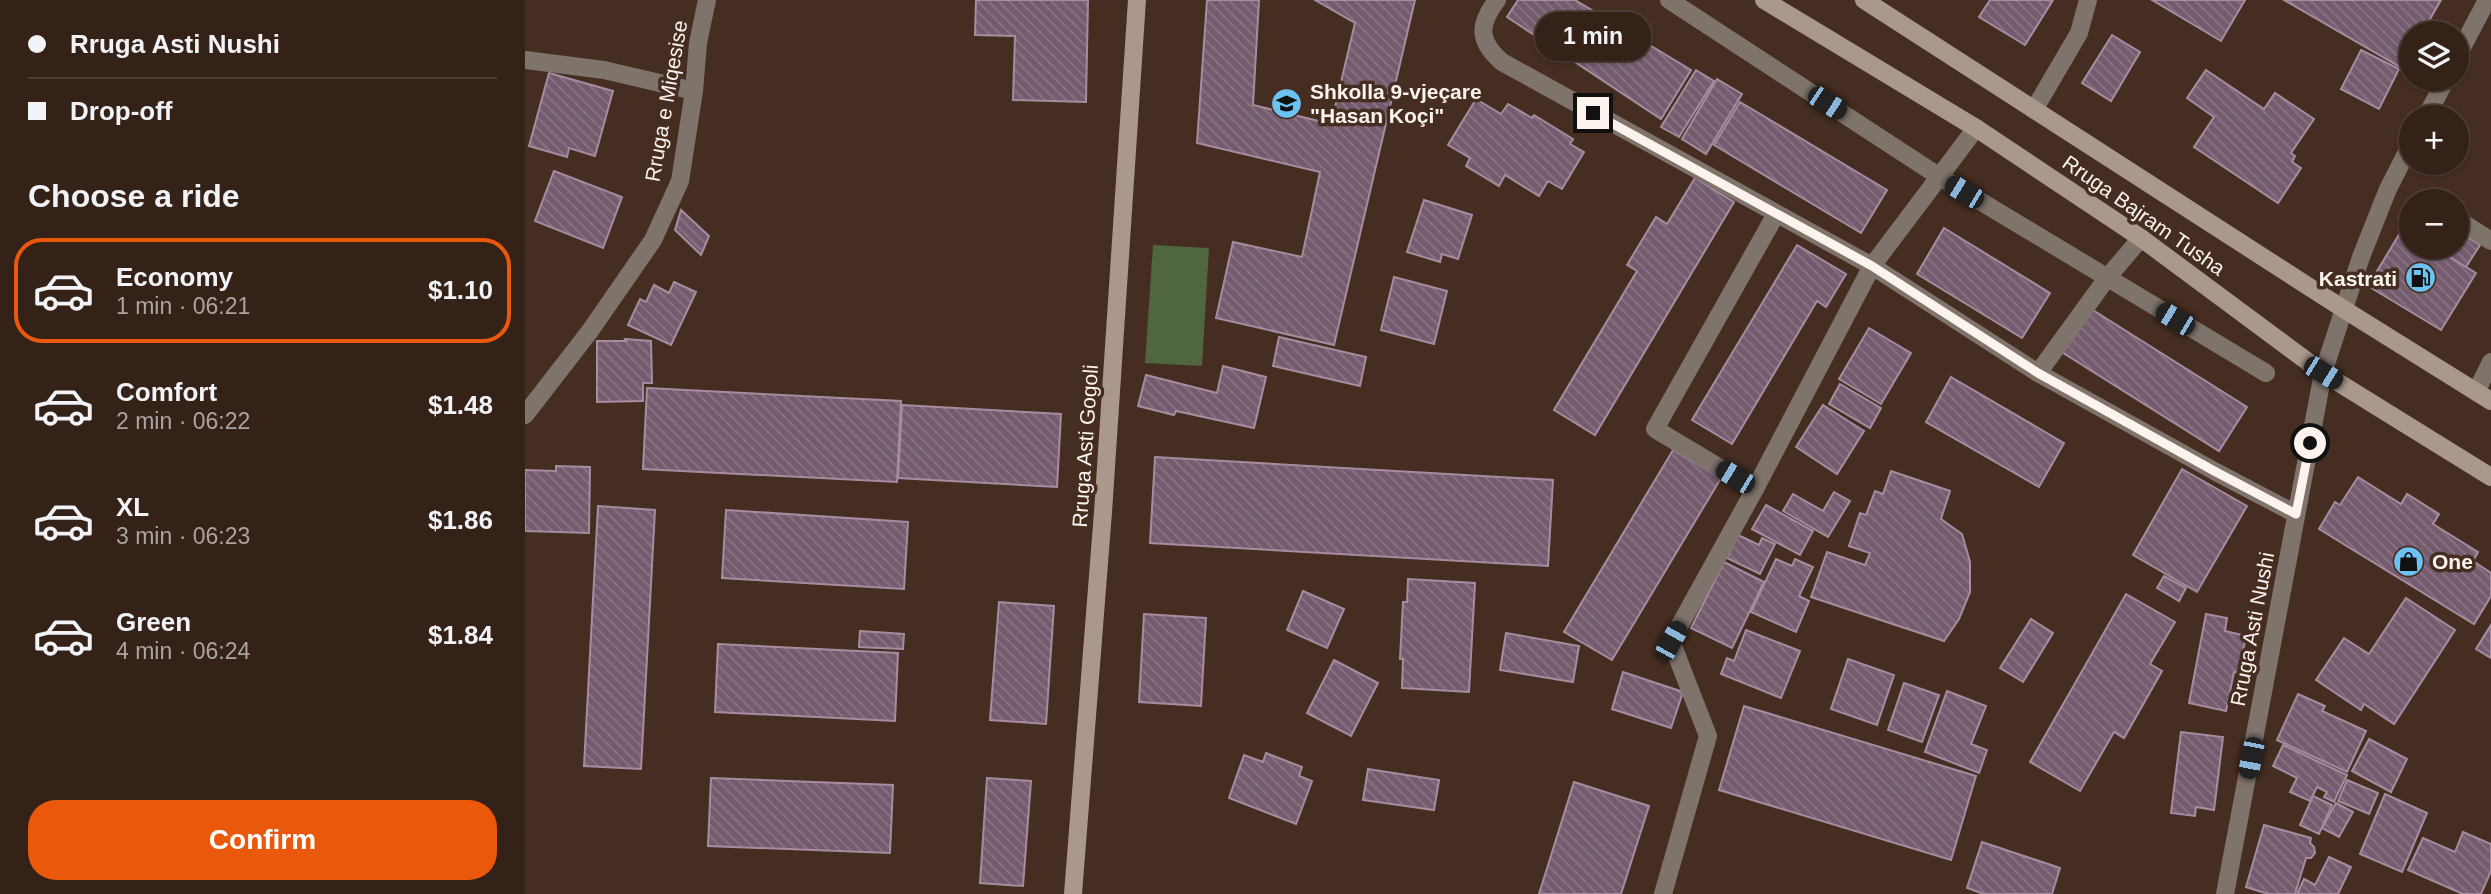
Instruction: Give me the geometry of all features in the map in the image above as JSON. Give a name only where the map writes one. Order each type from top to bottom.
[{"type":"main road","name":"Rruga Asti Gogoli","points":[[1073,894],[1103,512],[1137,0]]},
{"type":"main road","name":"Rruga Bajram Tusha","points":[[1764,0],[1976,128],[2141,237],[2323,373],[2491,477]]},
{"type":"main road","name":"Rruga Bajram Tusha","points":[[1864,0],[2483,397]]},
{"type":"street","name":"Rruga e Miqesise","points":[[525,415],[590,331],[653,240],[680,181],[694,91],[698,43],[707,0]]},
{"type":"street","points":[[1497,0],[1488,12],[1483,30],[1487,49],[1501,62],[1872,266],[2038,373],[2296,514]]},
{"type":"street","points":[[1669,0],[1940,177],[2266,373]]},
{"type":"street","points":[[2034,110],[2079,33],[2088,0]]},
{"type":"street","points":[[2469,34],[2487,0]]},
{"type":"street","points":[[525,60],[604,70],[694,91]]},
{"type":"street","points":[[1663,894],[1708,736],[1671,641],[1755,489],[1872,266],[1976,128]]},
{"type":"street","name":"Rruga Asti Nushi","points":[[2225,894],[2323,373],[2361,257],[2399,167]]},
{"type":"street","points":[[1755,489],[1655,429],[1776,214]]},
{"type":"street","points":[[2469,227],[2491,242]]},
{"type":"street","points":[[2038,373],[2107,278],[2141,237]]},
{"type":"street","points":[[2483,397],[2491,362]]},
{"type":"green space","points":[[1153,245],[1209,248],[1202,366],[1145,363]]},
{"type":"building","points":[[976,0],[1088,0],[1086,102],[1013,100],[1015,36],[975,35]]},
{"type":"building","points":[[1207,0],[1259,0],[1253,105],[1331,124],[1355,23],[1315,0],[1415,0],[1334,345],[1216,318],[1233,242],[1302,257],[1320,172],[1197,143]]},
{"type":"building","points":[[1518,0],[1575,0],[1691,70],[1661,119],[1507,17]]},
{"type":"building","points":[[1990,0],[2053,0],[2025,45],[1979,17]]},
{"type":"building","points":[[2152,0],[2245,0],[2221,41]]},
{"type":"building","points":[[2284,0],[2441,0],[2429,21],[2399,21],[2399,66]]},
{"type":"building","points":[[2112,35],[2140,52],[2111,101],[2082,83]]},
{"type":"building","points":[[2361,50],[2399,69],[2379,109],[2341,89]]},
{"type":"building","points":[[1696,70],[1714,81],[1679,137],[1661,127]]},
{"type":"building","points":[[2206,70],[2264,109],[2275,93],[2314,119],[2291,153],[2295,156],[2292,162],[2301,168],[2278,203],[2194,147],[2214,117],[2187,98]]},
{"type":"building","points":[[549,73],[613,91],[595,156],[569,148],[567,157],[529,146]]},
{"type":"building","points":[[1717,79],[1742,94],[1706,154],[1682,139]]},
{"type":"building","points":[[1476,99],[1501,114],[1508,104],[1532,118],[1534,115],[1573,139],[1570,144],[1584,152],[1562,189],[1548,181],[1539,196],[1505,175],[1499,186],[1466,166],[1470,158],[1448,145]]},
{"type":"building","points":[[1740,102],[1887,190],[1861,233],[1714,145]]},
{"type":"building","points":[[554,171],[622,197],[603,248],[535,221]]},
{"type":"building","points":[[1695,178],[1734,202],[1595,435],[1554,410],[1637,271],[1627,265],[1656,217],[1667,224]]},
{"type":"building","points":[[1424,200],[1472,215],[1458,259],[1442,254],[1440,262],[1407,252]]},
{"type":"building","points":[[681,210],[709,236],[701,255],[675,230]]},
{"type":"building","points":[[1944,228],[2050,293],[2022,338],[1917,274]]},
{"type":"building","points":[[2399,235],[2399,259],[2453,259],[2476,273],[2441,330],[2368,286]]},
{"type":"building","points":[[2469,238],[2480,245],[2466,267],[2453,259],[2469,259]]},
{"type":"building","points":[[1797,245],[1846,274],[1826,307],[1817,301],[1732,444],[1692,420]]},
{"type":"building","points":[[1394,277],[1447,291],[1434,344],[1381,330]]},
{"type":"building","points":[[674,282],[696,292],[671,345],[628,325],[640,299],[646,302],[654,285],[669,293]]},
{"type":"building","points":[[2088,307],[2247,407],[2219,451],[2060,351]]},
{"type":"building","points":[[1869,328],[1911,353],[1881,404],[1839,379]]},
{"type":"building","points":[[1279,337],[1366,357],[1360,386],[1273,366]]},
{"type":"building","points":[[625,339],[651,341],[652,383],[643,383],[643,401],[597,402],[597,341],[626,341]]},
{"type":"building","points":[[1223,366],[1266,377],[1254,428],[1176,411],[1174,415],[1138,406],[1146,375],[1217,393]]},
{"type":"building","points":[[1951,377],[2064,443],[2039,487],[1926,422]]},
{"type":"building","points":[[1840,384],[1881,408],[1870,428],[1829,404]]},
{"type":"building","points":[[647,388],[901,401],[897,482],[643,469]]},
{"type":"building","points":[[902,405],[1061,414],[1057,487],[898,478]]},
{"type":"building","points":[[1823,405],[1864,431],[1837,474],[1796,447]]},
{"type":"building","points":[[1673,450],[1721,478],[1612,660],[1564,632]]},
{"type":"building","points":[[1155,457],[1553,480],[1548,566],[1150,543]]},
{"type":"building","points":[[556,466],[590,467],[589,533],[525,531],[525,470],[556,471]]},
{"type":"building","points":[[2182,469],[2247,506],[2197,592],[2133,555]]},
{"type":"building","points":[[1891,471],[1950,491],[1941,519],[1962,534],[1970,562],[1970,592],[1959,619],[1944,641],[1811,597],[1827,552],[1865,565],[1870,553],[1849,546],[1860,513],[1866,515],[1875,491],[1883,494]]},
{"type":"building","points":[[2358,477],[2401,504],[2407,494],[2439,514],[2433,524],[2478,552],[2473,561],[2491,573],[2491,596],[2474,624],[2319,529],[2335,502],[2340,505]]},
{"type":"building","points":[[1834,492],[1850,501],[1828,537],[1783,511],[1793,494],[1823,511]]},
{"type":"building","points":[[1766,505],[1813,531],[1800,555],[1752,529]]},
{"type":"building","points":[[598,506],[655,510],[641,769],[584,766]]},
{"type":"building","points":[[726,510],[908,522],[904,589],[722,578]]},
{"type":"building","points":[[1738,535],[1759,545],[1762,538],[1775,544],[1760,574],[1727,558]]},
{"type":"building","points":[[1776,559],[1792,566],[1795,559],[1813,567],[1799,596],[1809,601],[1796,632],[1751,612]]},
{"type":"building","points":[[1724,562],[1764,582],[1732,648],[1691,628]]},
{"type":"building","points":[[2164,576],[2186,588],[2179,601],[2157,588]]},
{"type":"building","points":[[1408,579],[1475,583],[1469,692],[1402,688],[1403,659],[1400,659],[1403,602],[1407,602]]},
{"type":"building","points":[[1303,591],[1344,609],[1327,648],[1287,630]]},
{"type":"building","points":[[2126,594],[2175,622],[2150,664],[2162,671],[2124,738],[2114,732],[2080,791],[2030,762]]},
{"type":"building","points":[[2406,598],[2455,630],[2394,724],[2364,704],[2361,710],[2316,680],[2344,638],[2369,654]]},
{"type":"building","points":[[999,602],[1054,606],[1046,724],[990,720]]},
{"type":"building","points":[[1144,614],[1206,618],[1201,706],[1139,702]]},
{"type":"building","points":[[2206,614],[2227,618],[2225,631],[2246,636],[2239,673],[2234,672],[2226,711],[2189,703]]},
{"type":"building","points":[[2031,619],[2053,633],[2023,682],[2000,668]]},
{"type":"building","points":[[2491,625],[2491,658],[2476,649]]},
{"type":"building","points":[[1746,630],[1800,651],[1781,698],[1721,674],[1727,658],[1734,661]]},
{"type":"building","points":[[860,631],[904,634],[903,649],[859,647]]},
{"type":"building","points":[[1506,633],[1579,646],[1573,682],[1500,670]]},
{"type":"building","points":[[718,644],[898,653],[895,721],[715,712]]},
{"type":"building","points":[[1848,659],[1894,675],[1877,725],[1831,709]]},
{"type":"building","points":[[1334,660],[1378,683],[1351,736],[1307,713]]},
{"type":"building","points":[[1623,672],[1683,692],[1671,728],[1612,709]]},
{"type":"building","points":[[1904,683],[1939,695],[1922,742],[1888,730]]},
{"type":"building","points":[[1947,691],[1986,706],[1971,744],[1987,750],[1979,773],[1925,752]]},
{"type":"building","points":[[2298,694],[2325,706],[2322,711],[2366,731],[2347,772],[2277,740]]},
{"type":"building","points":[[1744,706],[1976,776],[1951,860],[1719,790]]},
{"type":"building","points":[[2181,732],[2223,737],[2214,810],[2196,807],[2195,816],[2171,813]]},
{"type":"building","points":[[2369,739],[2407,759],[2391,792],[2352,771]]},
{"type":"building","points":[[2283,745],[2347,775],[2334,802],[2324,797],[2327,792],[2317,787],[2310,801],[2290,792],[2297,778],[2273,766]]},
{"type":"building","points":[[1266,753],[1302,767],[1299,776],[1312,781],[1296,824],[1229,798],[1244,755],[1263,762]]},
{"type":"building","points":[[1368,769],[1439,780],[1434,810],[1363,800]]},
{"type":"building","points":[[711,778],[893,785],[890,853],[708,846]]},
{"type":"building","points":[[987,778],[1031,781],[1023,886],[980,883]]},
{"type":"building","points":[[2347,780],[2378,793],[2369,814],[2338,801]]},
{"type":"building","points":[[1574,782],[1649,806],[1621,894],[1539,894]]},
{"type":"building","points":[[2385,794],[2427,813],[2402,872],[2360,854]]},
{"type":"building","points":[[2313,796],[2332,805],[2319,834],[2300,825]]},
{"type":"building","points":[[2336,803],[2353,812],[2339,837],[2322,828]]},
{"type":"building","points":[[2264,825],[2311,838],[2310,843],[2315,853],[2311,858],[2306,858],[2295,894],[2268,894],[2246,887]]},
{"type":"building","points":[[2463,832],[2491,844],[2491,871],[2481,894],[2463,894],[2408,870],[2423,838],[2455,852]]},
{"type":"building","points":[[1982,842],[2060,868],[2052,894],[1984,894],[1967,888]]},
{"type":"building","points":[[2329,857],[2351,867],[2338,894],[2297,894],[2304,879],[2315,885]]},
{"type":"place","name":"Shkolla 9-vjeçare \"Hasan Koçi\"","points":[[1287,103]]},
{"type":"place","name":"Kastrati","points":[[2420,278]]},
{"type":"place","name":"One","points":[[2409,561]]},
{"type":"route","points":[[1593,113],[1872,266],[2038,373],[2296,514],[2310,443]]}]
